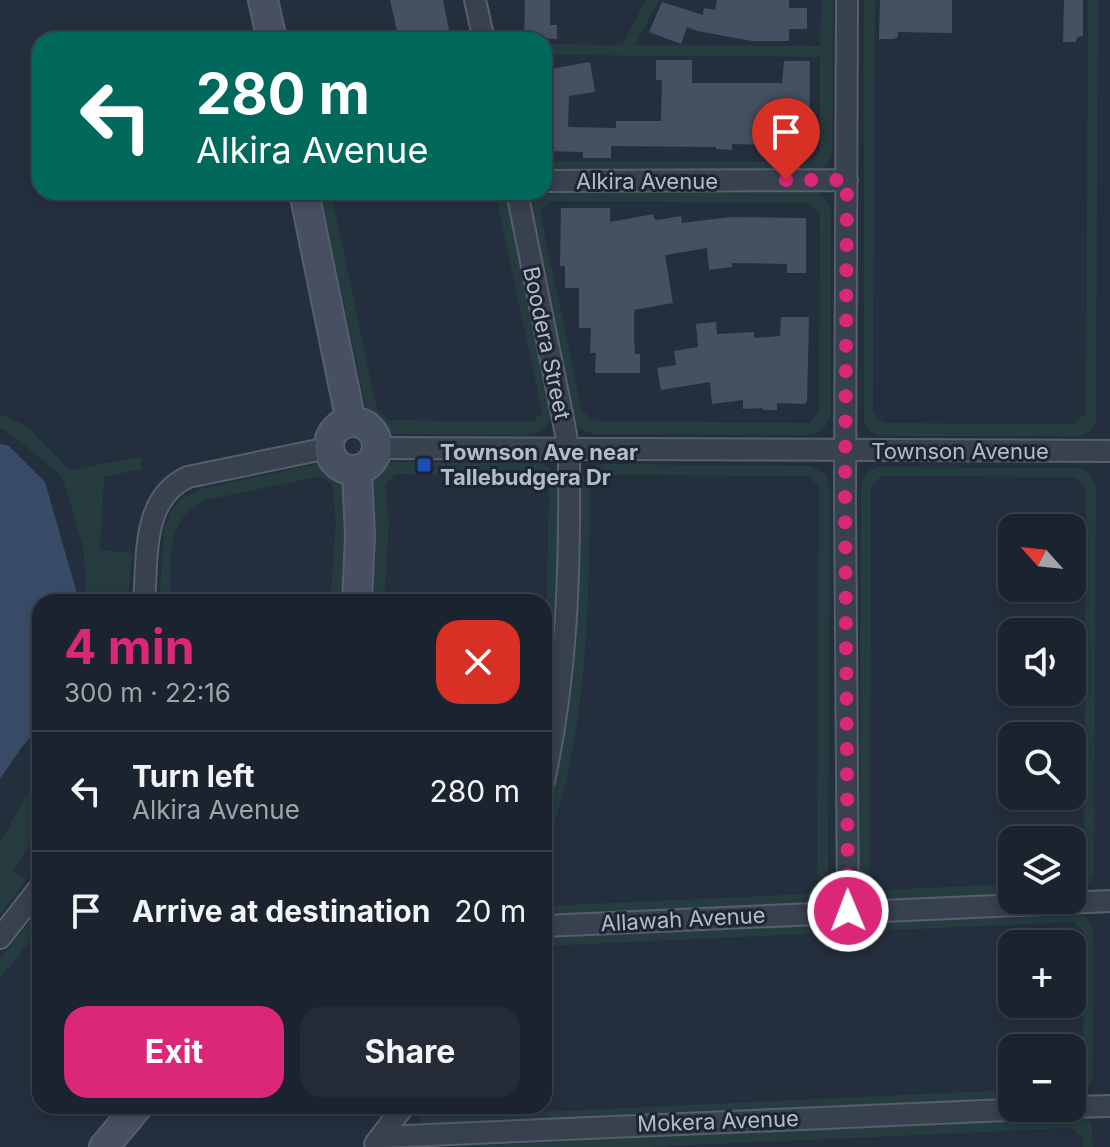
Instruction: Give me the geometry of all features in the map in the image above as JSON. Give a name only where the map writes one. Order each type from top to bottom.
[{"type":"street","points":[[263,0],[270,32]]},
{"type":"street","points":[[475,0],[482,32]]},
{"type":"street","points":[[847,0],[848,911]]},
{"type":"street","name":"Alkira Avenue","points":[[552,181],[847,180]]},
{"type":"street","points":[[306,200],[351,422]]},
{"type":"street","name":"Boodera Street","points":[[519,200],[568,450],[565,646],[552,738]]},
{"type":"street","points":[[351,422],[359,422],[373,432],[377,448],[371,463],[357,471],[341,468],[328,448],[337,427],[351,422]]},
{"type":"street","points":[[145,594],[150,528],[164,494],[174,484],[188,477],[328,448]]},
{"type":"street","name":"Townson Avenue","points":[[377,448],[1110,451]]},
{"type":"street","points":[[357,471],[360,536],[357,594]]},
{"type":"street","points":[[0,938],[32,897]]},
{"type":"street","name":"Allawah Avenue","points":[[552,926],[1110,901]]},
{"type":"street","points":[[1086,1107],[1110,1106]]},
{"type":"street","name":"Mokera Avenue","points":[[377,1142],[998,1111]]},
{"type":"street","points":[[104,1147],[131,1114]]},
{"type":"street","points":[[377,1142],[398,1114]]},
{"type":"green space","points":[[646,0],[659,0],[635,45],[820,46],[821,0],[833,0],[832,151],[828,163],[820,171],[552,172],[552,161],[810,162],[820,152],[820,57],[552,55],[552,44],[622,45]]},
{"type":"green space","points":[[864,0],[875,0],[873,412],[883,423],[1074,424],[1086,413],[1088,0],[1098,0],[1096,419],[1087,432],[1077,436],[882,436],[873,433],[864,423]]},
{"type":"green space","points":[[556,190],[812,191],[824,197],[831,216],[831,413],[825,426],[805,435],[594,434],[580,429],[573,416],[530,217],[534,201],[552,200],[552,191]],"holes":[[[549,201],[809,203],[820,213],[819,412],[808,423],[595,421],[582,411],[540,212]]]},
{"type":"green space","points":[[322,200],[333,200],[377,410],[389,420],[533,422],[542,412],[497,200],[508,200],[552,411],[544,428],[527,435],[400,434],[384,431],[367,412]]},
{"type":"green space","points":[[0,414],[27,426],[69,470],[141,457],[141,469],[104,477],[100,550],[132,553],[129,594],[86,594],[83,546],[62,476],[0,428]]},
{"type":"green space","points":[[385,462],[530,463],[543,464],[555,473],[559,496],[556,625],[552,659],[552,594],[547,594],[549,486],[539,475],[395,474],[385,485],[389,521],[384,594],[373,594],[374,470]]},
{"type":"green space","points":[[317,464],[334,470],[343,500],[341,594],[331,594],[336,522],[332,484],[320,476],[206,500],[192,508],[176,530],[171,557],[170,594],[160,594],[164,529],[171,511],[181,499],[201,489]]},
{"type":"green space","points":[[590,466],[811,466],[827,475],[830,492],[828,884],[827,892],[817,902],[552,917],[552,906],[806,894],[817,883],[819,487],[808,476],[601,475],[590,486],[582,682],[573,747],[552,832],[552,798],[573,681],[581,478]]},
{"type":"green space","points":[[879,467],[1080,468],[1089,473],[1096,487],[1094,874],[1086,887],[1086,488],[1075,477],[881,476],[871,487],[870,880],[881,890],[998,885],[998,896],[886,901],[870,898],[860,887],[861,494],[865,476]]},
{"type":"green space","points":[[32,785],[32,841],[13,871],[26,880],[0,914],[0,843]]},
{"type":"green space","points":[[1039,914],[1084,916],[1094,932],[1093,1079],[1086,1092],[1086,1034],[1083,1034],[1086,930],[1073,922],[552,946],[552,936]]},
{"type":"green space","points":[[32,919],[32,939],[0,978],[0,959]]},
{"type":"green space","points":[[998,1091],[998,1102],[430,1127],[419,1119],[418,1114],[429,1114],[431,1117],[552,1114],[552,1111]]},
{"type":"green space","points":[[1086,1120],[1091,1122],[1093,1147],[1083,1147],[1083,1138],[1072,1128],[650,1147],[448,1147],[998,1122]]},
{"type":"water","points":[[0,444],[9,446],[45,482],[77,594],[32,594],[32,736],[0,779]]},
{"type":"building","points":[[390,0],[443,0],[449,32],[397,32]]},
{"type":"building","points":[[525,0],[550,0],[550,25],[557,25],[557,39],[552,39],[552,32],[524,32]]},
{"type":"building","points":[[717,0],[789,0],[789,8],[807,8],[807,29],[789,29],[789,41],[752,41],[687,27],[681,44],[649,32],[662,2],[703,15],[704,8],[715,10]]},
{"type":"building","points":[[880,0],[952,0],[952,33],[898,32],[898,37],[893,39],[879,39]]},
{"type":"building","points":[[1064,0],[1083,0],[1083,36],[1077,37],[1076,42],[1063,42]]},
{"type":"building","points":[[656,60],[692,60],[692,83],[782,83],[784,61],[810,61],[809,152],[784,152],[782,145],[732,144],[732,150],[716,147],[611,146],[611,158],[583,158],[583,152],[552,151],[552,69],[590,62],[595,92],[569,96],[568,127],[616,128],[616,121],[661,121],[662,80],[656,80]]},
{"type":"building","points":[[561,208],[610,208],[610,222],[654,214],[654,219],[658,220],[681,216],[682,223],[730,217],[806,218],[806,273],[787,273],[787,264],[732,263],[732,267],[709,270],[707,248],[665,255],[673,303],[634,310],[635,354],[640,354],[640,373],[595,373],[596,353],[590,353],[591,328],[579,328],[579,288],[565,288],[565,266],[560,266]]},
{"type":"building","points":[[781,317],[809,317],[807,402],[804,404],[777,403],[777,410],[763,410],[743,409],[743,400],[712,404],[710,382],[661,390],[657,368],[676,365],[674,351],[698,347],[696,324],[716,322],[717,334],[754,332],[754,338],[780,336]]},
{"type":"place","name":"Townson Ave near Tallebudgera Dr","points":[[424,465]]},
{"type":"route","points":[[786,180],[847,180],[845,498],[848,911]]}]
